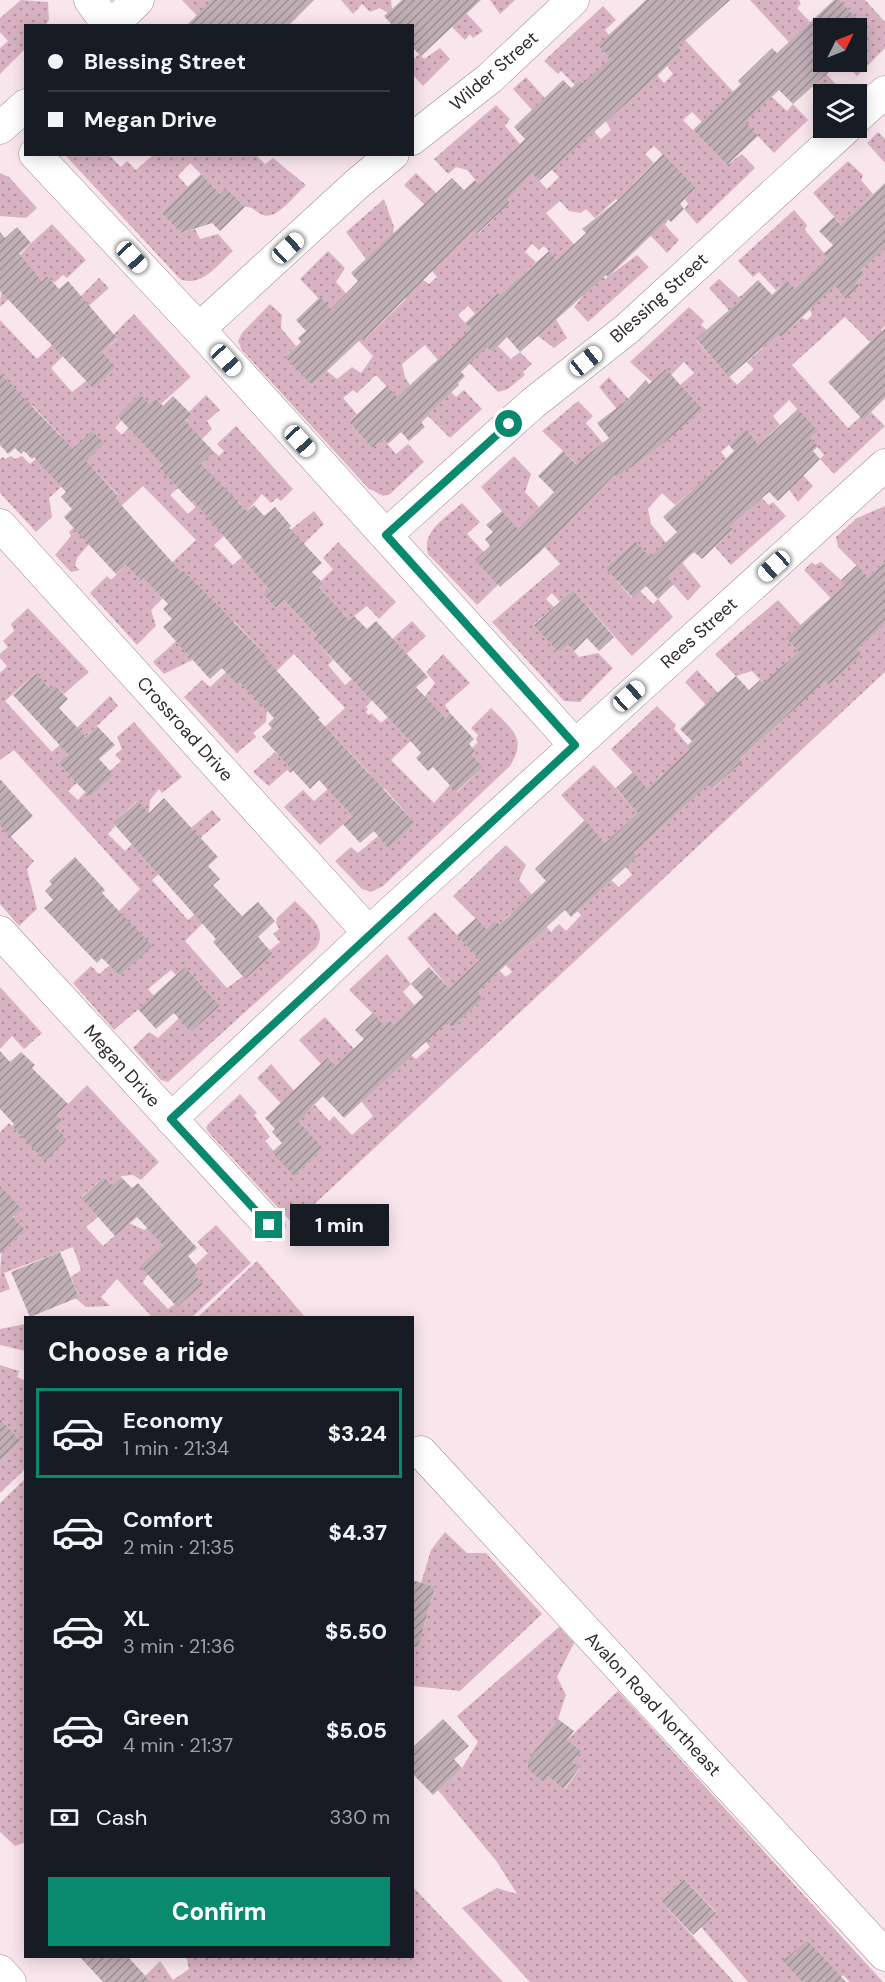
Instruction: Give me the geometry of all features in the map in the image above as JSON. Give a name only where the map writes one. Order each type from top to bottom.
[{"type":"street","points":[[90,0],[108,24]]},
{"type":"street","points":[[112,24],[138,0]]},
{"type":"street","name":"Wilder Street","points":[[414,137],[490,78],[573,0]]},
{"type":"street","points":[[867,108],[885,92]]},
{"type":"street","name":"Blessing Street","points":[[386,535],[532,404],[628,328],[835,138]]},
{"type":"street","points":[[37,156],[199,329],[575,745]]},
{"type":"street","points":[[199,329],[391,156]]},
{"type":"street","name":"Rees Street","points":[[171,1119],[369,933],[885,465]]},
{"type":"street","name":"Crossroad Drive","points":[[0,525],[369,933]]},
{"type":"street","name":"Megan Drive","points":[[0,932],[269,1225]]},
{"type":"street","name":"Avalon Road Northeast","points":[[421,1452],[885,1955]]},
{"type":"street","points":[[0,1971],[10,1982]]},
{"type":"shaded area","points":[[21,0],[48,2],[49,20],[47,24],[24,24],[24,50],[0,74],[0,48],[8,41],[0,32],[0,18]]},
{"type":"shaded area","points":[[182,0],[224,0],[205,24]]},
{"type":"shaded area","points":[[341,0],[391,0],[392,9],[388,13],[380,8],[370,12],[362,4],[353,14]]},
{"type":"shaded area","points":[[454,0],[483,31],[473,38],[470,34],[465,40],[452,27]]},
{"type":"shaded area","points":[[490,0],[515,0],[500,14]]},
{"type":"shaded area","points":[[750,0],[799,0],[801,4],[797,8],[810,22],[794,38],[813,59],[813,72],[825,72],[836,84],[813,84],[813,87],[810,84],[809,64]]},
{"type":"shaded area","points":[[840,0],[865,0],[885,22],[885,48],[867,66],[867,18],[856,18]]},
{"type":"shaded area","points":[[603,6],[616,20],[605,30],[609,35],[599,45],[641,90],[657,75],[664,83],[673,74],[667,66],[682,51],[654,21],[661,14],[739,98],[758,94],[766,102],[772,97],[787,111],[793,104],[808,120],[774,153],[724,101],[702,122],[692,112],[683,120],[727,165],[742,154],[755,168],[697,224],[684,209],[688,204],[685,199],[696,188],[654,146],[645,154],[654,163],[633,184],[669,219],[665,225],[679,240],[667,253],[616,199],[595,218],[586,209],[581,213],[569,211],[560,201],[546,213],[605,279],[637,255],[649,267],[588,322],[574,307],[583,296],[580,292],[584,289],[544,246],[539,250],[532,244],[525,252],[536,262],[518,279],[557,321],[567,338],[554,348],[538,336],[498,293],[475,314],[468,306],[458,315],[492,352],[498,346],[511,359],[520,352],[532,364],[523,372],[525,375],[508,389],[498,392],[452,346],[438,360],[425,345],[402,364],[405,377],[410,385],[408,387],[430,411],[451,392],[456,397],[464,390],[482,409],[450,438],[428,416],[421,423],[376,375],[357,393],[353,390],[343,398],[357,414],[349,422],[372,448],[383,439],[396,454],[408,444],[424,462],[390,494],[383,496],[368,488],[241,349],[238,341],[242,333],[270,304],[282,315],[281,328],[296,346],[286,356],[312,385],[327,371],[337,379],[352,367],[361,373],[373,356],[300,279],[328,251],[345,268],[336,282],[351,299],[366,338],[406,299],[366,259],[346,232],[384,199],[394,227],[393,234],[423,280],[429,284],[437,277],[432,271],[427,207],[404,185],[416,173],[478,234],[510,203],[507,199],[509,196],[479,184],[467,170],[456,167],[448,174],[434,159],[496,105],[510,119],[505,126],[520,144],[512,152],[547,189],[559,177],[551,169],[570,152],[513,89],[526,77],[583,140],[594,131],[601,139],[611,130],[583,83],[580,80],[575,85],[561,71],[558,74],[544,61]]},
{"type":"shaded area","points":[[440,48],[450,59],[423,86],[414,76],[414,59],[419,54],[424,59]]},
{"type":"shaded area","points":[[878,132],[885,139],[885,163],[867,143]]},
{"type":"shaded area","points":[[66,156],[110,156],[121,167],[127,161],[136,170],[152,156],[257,156],[265,164],[273,158],[306,185],[280,211],[268,216],[245,207],[226,188],[220,194],[190,163],[178,176],[188,187],[161,213],[181,233],[195,229],[200,239],[218,234],[233,251],[202,278],[188,281],[180,279]]},
{"type":"shaded area","points":[[848,161],[863,175],[861,180],[873,194],[856,211],[885,242],[885,326],[881,330],[885,335],[877,349],[845,317],[792,365],[848,428],[860,417],[863,419],[871,412],[885,426],[834,474],[820,459],[824,455],[810,438],[817,431],[789,400],[773,416],[780,425],[768,436],[813,486],[798,502],[783,481],[787,477],[746,430],[721,452],[726,458],[708,475],[762,498],[769,505],[773,502],[786,516],[731,565],[715,547],[733,529],[694,488],[675,505],[662,493],[648,509],[651,524],[701,586],[688,601],[635,541],[605,568],[632,598],[640,591],[653,604],[658,599],[673,617],[632,656],[573,590],[560,602],[552,593],[546,599],[554,607],[534,624],[559,653],[568,645],[579,657],[598,653],[613,668],[580,702],[564,701],[492,622],[560,564],[535,536],[529,542],[481,487],[514,456],[531,474],[525,492],[539,507],[533,514],[585,472],[542,431],[578,401],[593,416],[586,423],[603,443],[594,450],[616,478],[651,451],[599,387],[609,377],[665,441],[680,385],[694,373],[684,362],[671,375],[652,382],[630,362],[689,307],[704,321],[701,325],[707,330],[696,340],[737,385],[754,369],[747,362],[763,348],[709,288],[719,279],[739,297],[742,295],[781,336],[802,318],[807,320],[812,315],[810,310],[812,308],[787,281],[776,290],[759,272],[753,277],[738,261],[794,210],[807,225],[805,230],[828,258],[818,268],[847,298],[860,286],[856,282],[865,274],[861,270],[872,259],[813,193]]},
{"type":"shaded area","points":[[0,173],[9,177],[37,208],[26,218],[0,216]]},
{"type":"shaded area","points":[[52,224],[86,260],[67,278],[63,275],[54,283],[47,276],[42,281],[36,274],[0,307],[1,293],[9,270],[24,251]]},
{"type":"shaded area","points":[[99,278],[109,288],[83,311],[92,321],[60,351],[64,355],[51,368],[72,392],[87,380],[93,387],[116,367],[102,352],[117,339],[113,335],[134,314],[191,377],[161,404],[155,398],[149,404],[140,395],[117,416],[121,421],[115,428],[122,435],[128,428],[152,453],[192,415],[189,412],[206,395],[220,410],[207,421],[212,429],[202,439],[196,434],[159,468],[178,488],[170,495],[188,514],[196,507],[191,502],[215,479],[201,464],[214,452],[219,456],[224,451],[217,444],[236,426],[293,489],[281,501],[277,498],[271,503],[262,494],[247,511],[238,501],[213,523],[224,536],[214,545],[233,565],[242,557],[248,564],[314,511],[324,524],[265,582],[270,588],[264,594],[276,608],[284,600],[303,620],[326,599],[317,590],[324,584],[321,581],[333,569],[323,558],[338,542],[396,602],[379,619],[367,606],[349,620],[342,612],[313,638],[333,660],[328,665],[345,685],[380,655],[378,652],[412,621],[426,636],[365,692],[372,700],[366,707],[368,709],[366,712],[369,715],[371,713],[381,723],[388,717],[405,735],[429,713],[420,703],[435,683],[426,672],[443,654],[470,683],[445,705],[450,713],[419,742],[415,737],[391,760],[434,803],[450,785],[457,792],[483,767],[472,755],[475,751],[472,748],[478,742],[476,739],[478,735],[471,728],[491,708],[515,734],[517,748],[510,766],[383,886],[371,892],[362,889],[335,861],[351,847],[358,853],[378,836],[388,847],[415,823],[384,788],[320,845],[284,807],[303,790],[314,801],[328,789],[331,792],[334,789],[344,798],[370,774],[332,734],[293,771],[290,773],[287,770],[269,786],[253,772],[275,752],[278,755],[293,742],[301,749],[345,708],[294,654],[256,691],[266,703],[263,706],[267,710],[266,722],[253,733],[256,737],[237,753],[184,697],[202,680],[210,687],[226,672],[239,685],[268,657],[234,621],[192,660],[164,674],[153,662],[176,641],[180,646],[220,609],[183,570],[158,593],[163,598],[151,610],[156,626],[137,645],[90,593],[107,576],[111,580],[126,565],[141,581],[147,576],[152,581],[196,540],[143,486],[94,531],[101,539],[92,547],[89,544],[77,558],[75,566],[80,570],[71,572],[55,555],[71,536],[69,532],[73,528],[78,532],[118,495],[81,456],[56,480],[61,487],[49,498],[52,517],[36,532],[0,493],[0,459],[11,456],[15,459],[22,456],[30,464],[62,437],[32,405],[0,435],[0,402],[14,389],[0,373],[0,320],[37,359],[81,318],[73,310],[84,300],[81,296]]},
{"type":"shaded area","points":[[462,503],[480,522],[467,534],[484,552],[498,585],[477,605],[428,554],[428,538],[432,531]]},
{"type":"shaded area","points":[[885,506],[885,562],[868,577],[838,547],[836,537],[857,518]]},
{"type":"shaded area","points":[[812,562],[815,565],[821,562],[841,580],[881,627],[885,624],[885,672],[293,1224],[210,1134],[206,1128],[208,1124],[240,1094],[257,1113],[254,1115],[270,1137],[265,1141],[294,1175],[323,1148],[257,1078],[271,1064],[310,1109],[315,1105],[329,1121],[334,1116],[352,1135],[373,1116],[327,1058],[321,1064],[299,1040],[325,1017],[374,1071],[384,1061],[394,1071],[411,1055],[416,1059],[430,1047],[402,1017],[394,1024],[389,1020],[384,1025],[349,990],[387,954],[411,984],[403,992],[434,1028],[444,1019],[453,1028],[483,999],[462,977],[449,988],[407,938],[435,912],[495,975],[500,971],[506,977],[512,972],[506,965],[533,940],[510,914],[499,924],[495,920],[486,929],[453,896],[506,845],[526,865],[519,880],[532,895],[524,902],[551,932],[559,924],[566,931],[581,915],[577,911],[611,880],[619,887],[632,875],[626,867],[638,856],[617,832],[605,843],[561,795],[594,765],[656,832],[689,802],[663,773],[647,788],[611,749],[657,706],[676,725],[674,729],[688,745],[686,747],[692,753],[685,760],[713,789],[741,762],[706,705],[685,682],[697,670],[760,739],[763,683],[752,671],[736,676],[715,654],[778,600],[801,625],[787,638],[828,685],[861,655],[849,641],[840,608],[804,570]]},
{"type":"shaded area","points":[[28,608],[89,672],[64,694],[55,685],[50,689],[36,673],[5,701],[52,752],[110,696],[118,706],[58,763],[77,783],[68,791],[78,800],[85,792],[90,797],[114,775],[110,771],[121,761],[115,755],[122,749],[117,737],[134,722],[182,777],[162,793],[159,789],[150,800],[149,813],[137,801],[113,823],[115,826],[108,834],[125,851],[132,844],[194,831],[191,828],[212,810],[221,820],[152,880],[188,920],[194,915],[203,923],[185,941],[227,988],[273,954],[270,950],[280,942],[273,934],[279,929],[276,923],[277,918],[295,901],[315,922],[320,934],[316,948],[168,1082],[161,1080],[133,1048],[149,1032],[158,1038],[179,1018],[191,1032],[220,1006],[185,967],[176,975],[171,970],[148,989],[154,996],[114,1030],[73,983],[91,966],[99,974],[110,965],[120,976],[151,946],[119,911],[140,889],[14,750],[0,760],[0,673],[7,666],[0,658],[0,654],[8,647],[3,641],[14,631],[11,624]]},
{"type":"shaded area","points":[[0,825],[34,861],[27,869],[37,909],[19,926],[0,904]]},
{"type":"shaded area","points":[[0,987],[42,1033],[24,1049],[12,1036],[0,1049]]},
{"type":"shaded area","points":[[87,1085],[159,1162],[141,1180],[133,1175],[122,1176],[112,1185],[104,1177],[81,1197],[98,1217],[86,1227],[103,1246],[129,1223],[144,1230],[149,1227],[163,1245],[143,1283],[168,1309],[203,1284],[194,1274],[199,1269],[195,1265],[208,1253],[197,1242],[216,1225],[251,1263],[193,1316],[151,1316],[117,1279],[101,1297],[110,1306],[86,1307],[75,1298],[79,1296],[71,1277],[81,1270],[73,1247],[4,1273],[10,1289],[0,1293],[1,1259],[5,1237],[21,1208],[9,1196],[0,1200],[0,1132],[9,1123],[45,1160],[67,1139],[56,1127],[63,1121],[57,1115]]},
{"type":"shaded area","points":[[257,1261],[304,1316],[199,1316]]},
{"type":"shaded area","points":[[24,1324],[24,1351],[0,1345],[0,1329]]},
{"type":"shaded area","points":[[0,1365],[19,1371],[17,1377],[24,1380],[24,1470],[0,1493],[0,1461],[21,1441],[0,1419]]},
{"type":"shaded area","points":[[24,1480],[24,1843],[15,1846],[0,1832],[0,1503]]},
{"type":"shaded area","points":[[445,1532],[467,1553],[486,1553],[542,1614],[460,1691],[414,1686],[414,1628],[423,1630],[435,1587],[421,1583],[431,1550]]},
{"type":"shaded area","points":[[559,1627],[574,1643],[557,1677],[566,1695],[558,1719],[527,1761],[528,1770],[544,1781],[548,1776],[565,1789],[580,1768],[573,1762],[581,1751],[567,1740],[618,1691],[883,1982],[850,1982],[843,1975],[839,1978],[807,1940],[784,1961],[802,1982],[748,1982],[701,1927],[716,1912],[684,1879],[661,1901],[734,1982],[530,1982],[462,1908],[497,1888],[517,1894],[497,1862],[438,1790],[462,1768],[478,1742],[457,1716]]},
{"type":"shaded area","points":[[414,1888],[503,1982],[151,1982],[145,1976],[160,1961],[173,1980],[189,1969],[186,1958],[414,1958]]},
{"type":"building","points":[[212,0],[314,0],[290,24],[188,24]]},
{"type":"building","points":[[402,0],[481,0],[421,56],[414,49],[414,24],[391,24],[384,16]]},
{"type":"building","points":[[646,0],[730,0],[678,47],[682,51],[657,76],[539,181],[532,173],[507,199],[510,203],[477,234],[473,230],[365,339],[363,337],[312,385],[285,357],[301,342],[298,338],[306,331],[296,320],[320,297],[331,309],[358,281],[351,273],[452,178],[464,190],[475,180],[479,184],[525,139],[514,127],[563,80],[571,88],[580,80],[583,83],[611,58],[598,45]]},
{"type":"building","points":[[834,0],[840,0],[856,18],[815,18]]},
{"type":"building","points":[[813,20],[813,72],[829,72],[793,104],[779,90],[745,122],[758,136],[727,165],[693,130],[741,84],[738,81],[772,48],[777,53]]},
{"type":"building","points":[[663,154],[696,188],[680,204],[684,209],[671,222],[668,219],[608,277],[606,275],[520,352],[507,337],[492,352],[487,347],[461,372],[465,376],[458,383],[459,385],[420,421],[425,427],[409,441],[401,432],[388,444],[383,439],[372,448],[349,422],[387,386],[397,397],[471,329],[465,323],[549,251],[557,260],[586,233],[582,229],[617,201]]},
{"type":"building","points":[[201,174],[220,194],[226,188],[245,207],[220,231],[212,223],[181,233],[161,213]]},
{"type":"building","points":[[885,183],[885,248],[861,270],[865,274],[856,282],[860,286],[846,299],[835,286],[781,337],[778,334],[729,377],[696,339],[744,297],[742,295],[758,280],[772,295],[787,280],[795,289],[828,258],[823,254],[833,245],[819,231],[834,217],[841,225]]},
{"type":"building","points":[[17,227],[31,243],[19,254],[42,281],[47,276],[59,289],[68,281],[117,338],[102,352],[116,367],[93,388],[0,291],[0,232],[5,238]]},
{"type":"building","points":[[885,328],[885,398],[863,420],[828,382]]},
{"type":"building","points":[[666,369],[702,409],[665,442],[616,478],[614,475],[539,553],[500,587],[475,560],[490,546],[485,539],[493,532],[486,525],[502,511],[518,529],[554,492],[538,476],[563,451],[576,464],[609,438],[597,423],[627,400],[646,380],[649,384]]},
{"type":"building","points":[[0,373],[73,449],[92,431],[104,443],[86,461],[118,496],[115,498],[181,572],[183,570],[268,657],[266,659],[320,718],[318,719],[415,823],[388,848],[374,831],[360,843],[343,824],[353,816],[319,780],[310,789],[262,737],[272,728],[268,724],[274,718],[241,683],[238,685],[222,668],[210,679],[163,627],[172,619],[163,609],[168,604],[144,578],[141,581],[126,565],[116,574],[78,533],[64,517],[72,509],[61,497],[66,492],[34,457],[32,459],[24,451],[21,454],[15,448],[8,454],[0,445]]},
{"type":"building","points":[[140,394],[149,404],[155,398],[163,406],[173,396],[192,415],[185,421],[214,452],[201,464],[247,511],[254,505],[264,516],[275,507],[291,526],[289,528],[322,563],[312,572],[324,584],[319,588],[349,620],[354,616],[367,629],[376,621],[428,677],[416,687],[445,718],[450,713],[474,739],[469,744],[475,751],[472,755],[483,767],[456,792],[433,767],[428,771],[416,758],[421,753],[313,638],[317,635],[284,600],[276,608],[263,594],[269,589],[193,500],[191,502],[159,468],[163,465],[117,416]]},
{"type":"building","points":[[798,409],[818,431],[810,438],[818,446],[813,451],[820,459],[778,501],[769,492],[730,526],[733,529],[702,559],[694,552],[667,577],[674,584],[658,599],[646,586],[633,598],[605,568],[635,541],[650,557],[677,532],[663,517],[734,451],[729,445],[746,429],[759,445]]},
{"type":"building","points":[[885,562],[885,624],[857,649],[862,655],[828,685],[825,681],[739,759],[742,762],[712,789],[708,785],[634,852],[638,856],[571,917],[565,910],[477,992],[483,999],[453,1028],[447,1022],[344,1118],[323,1096],[298,1121],[323,1148],[294,1176],[272,1152],[282,1143],[272,1132],[275,1129],[265,1118],[327,1058],[335,1066],[364,1039],[355,1030],[373,1013],[384,1025],[389,1020],[394,1024],[423,997],[411,984],[429,967],[449,988],[480,960],[457,935],[476,918],[486,929],[495,920],[499,924],[510,915],[546,881],[535,869],[585,820],[605,843],[638,813],[616,788],[633,772],[647,788],[689,750],[686,747],[692,741],[680,729],[718,692],[736,676],[749,690],[760,680],[763,683],[799,652],[786,638],[845,585],[841,580],[857,565],[868,577]]},
{"type":"building","points":[[573,590],[614,637],[599,651],[587,638],[574,651],[568,645],[559,653],[534,625]]},
{"type":"building","points":[[36,673],[50,689],[55,685],[68,699],[59,708],[86,737],[97,726],[115,745],[99,759],[114,775],[90,797],[58,763],[68,754],[13,695]]},
{"type":"building","points":[[0,779],[33,816],[10,837],[0,825]]},
{"type":"building","points":[[164,798],[218,857],[208,866],[220,879],[213,885],[242,916],[258,902],[275,921],[258,937],[273,954],[245,979],[213,942],[216,939],[113,823],[138,801],[149,813]]},
{"type":"building","points":[[75,857],[105,890],[102,893],[152,946],[120,976],[102,958],[97,963],[44,908],[53,900],[45,891],[52,884],[49,881]]},
{"type":"building","points":[[185,967],[220,1006],[191,1032],[174,1013],[156,1029],[138,1009]]},
{"type":"building","points":[[0,1051],[10,1062],[21,1052],[35,1065],[32,1068],[68,1104],[57,1115],[63,1121],[56,1127],[67,1139],[45,1161],[12,1126],[14,1124],[0,1109]]},
{"type":"building","points":[[104,1177],[112,1185],[121,1177],[132,1188],[138,1183],[197,1248],[188,1256],[199,1269],[194,1274],[203,1284],[177,1307],[140,1266],[163,1245],[137,1217],[115,1236],[81,1198]]},
{"type":"building","points":[[0,1186],[22,1209],[13,1217],[25,1230],[0,1254]]},
{"type":"building","points":[[60,1252],[79,1297],[30,1316],[11,1272]]},
{"type":"building","points":[[0,1419],[21,1441],[0,1461]]},
{"type":"building","points":[[414,1581],[435,1587],[418,1647],[414,1647]]},
{"type":"building","points":[[443,1719],[469,1746],[454,1759],[462,1768],[433,1795],[414,1775],[414,1746]]},
{"type":"building","points":[[558,1719],[574,1731],[567,1740],[581,1751],[573,1762],[580,1767],[564,1789],[548,1776],[544,1782],[528,1770],[527,1761]]},
{"type":"building","points":[[684,1879],[716,1913],[693,1935],[661,1901]]},
{"type":"building","points":[[807,1940],[846,1982],[802,1982],[783,1961]]},
{"type":"building","points":[[81,1958],[129,1958],[151,1982],[103,1982]]},
{"type":"route","points":[[269,1225],[171,1119],[369,933],[575,745],[386,535],[509,424]]}]
